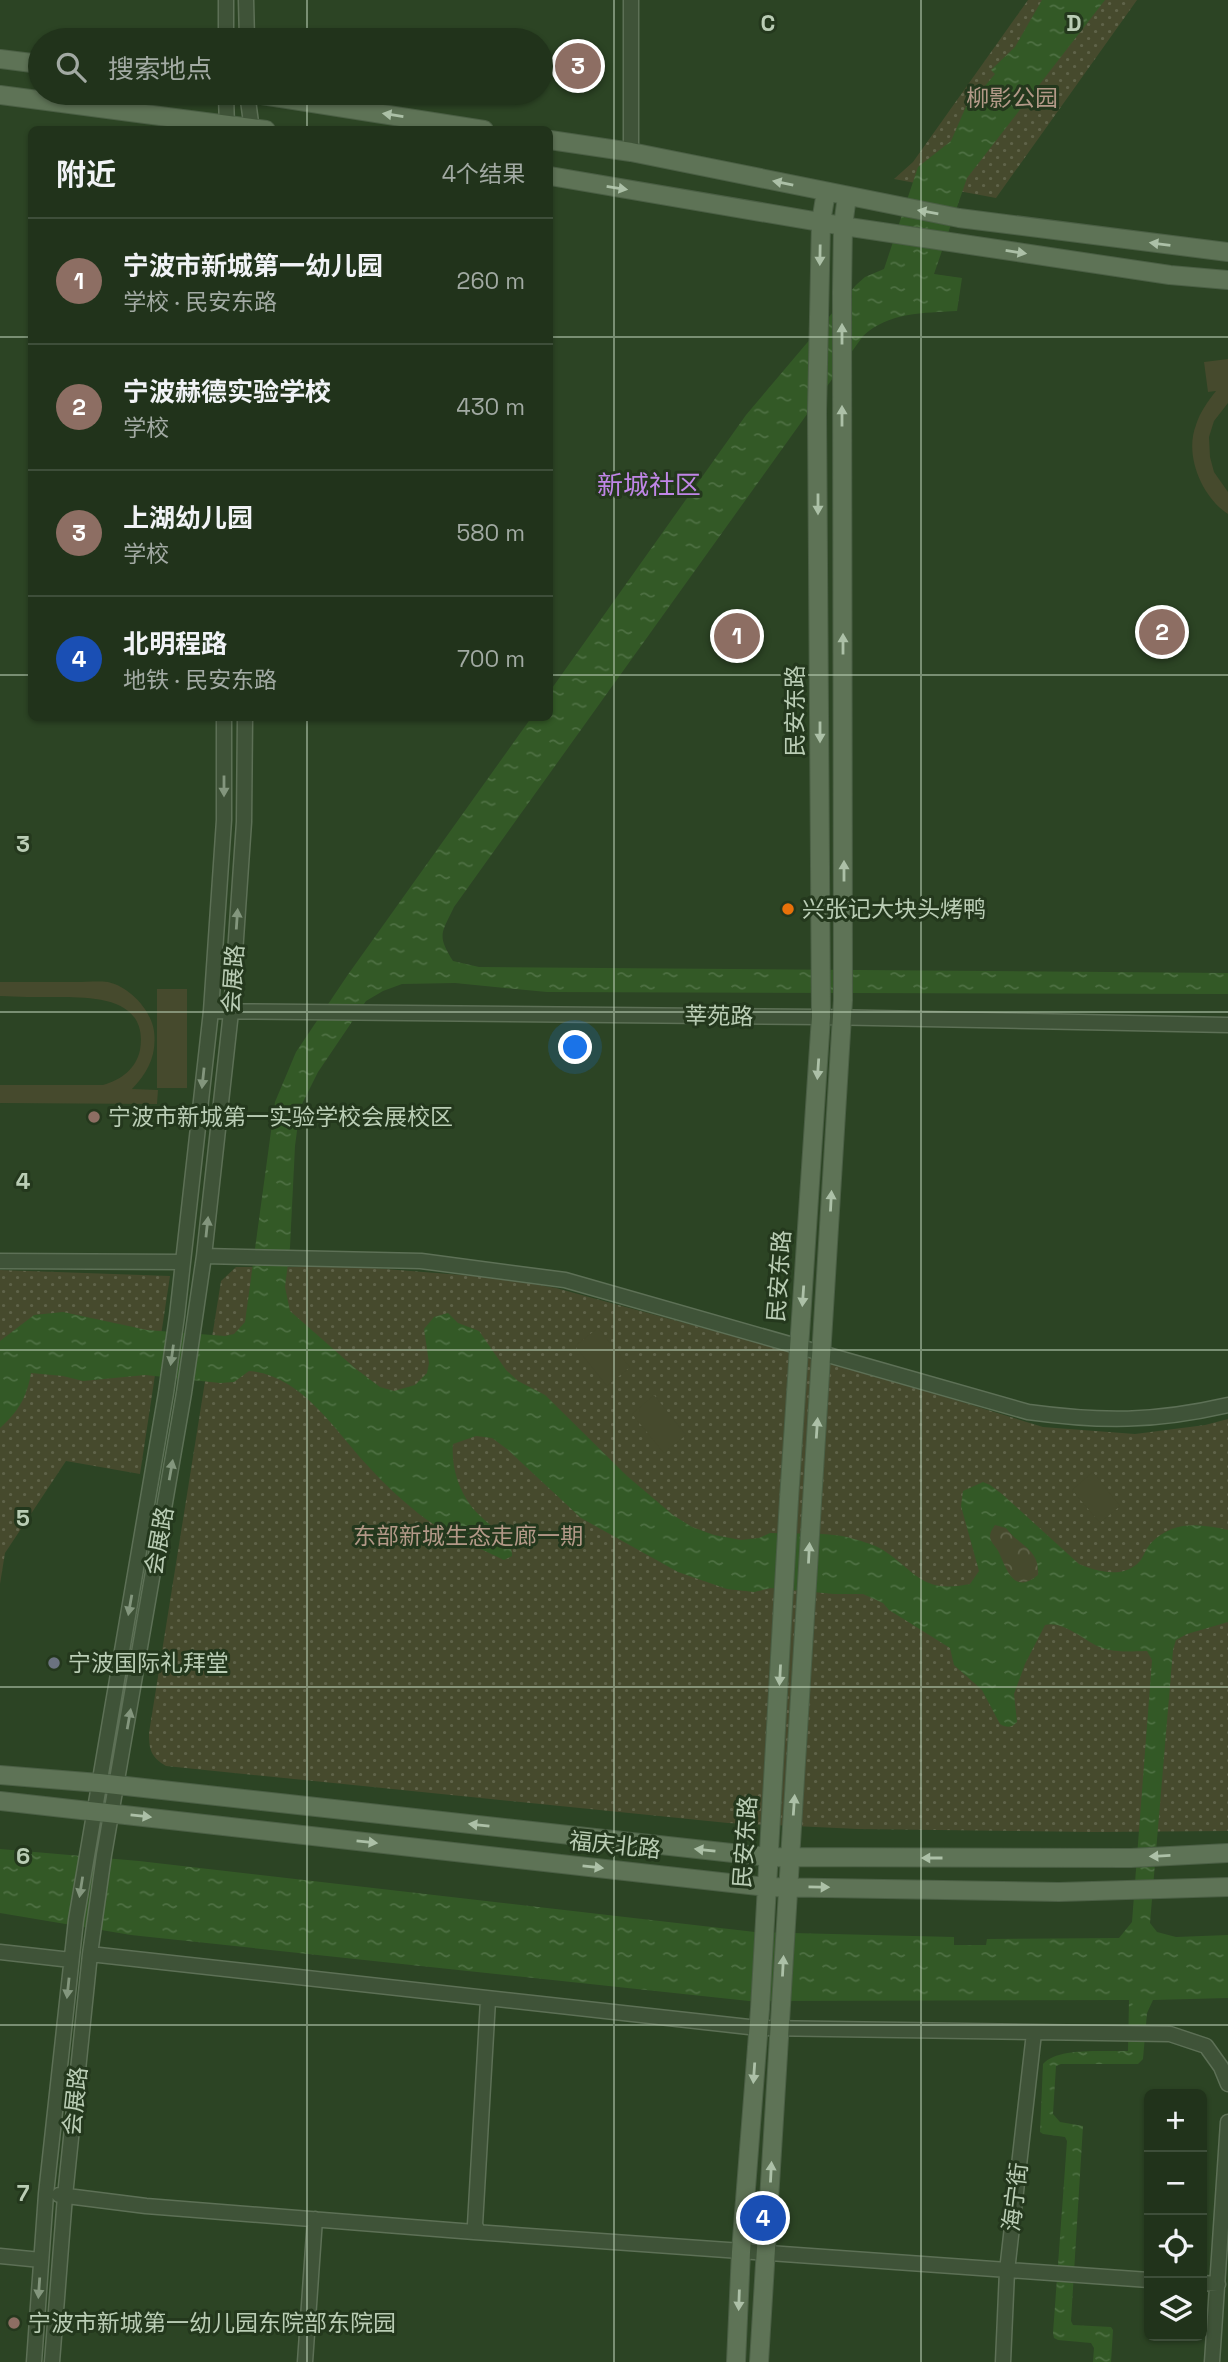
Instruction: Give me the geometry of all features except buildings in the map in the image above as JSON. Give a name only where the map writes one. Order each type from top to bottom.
[{"type":"main road","points":[[0,59],[28,62]]},
{"type":"main road","points":[[0,95],[28,99]]},
{"type":"main road","points":[[71,105],[221,126]]},
{"type":"main road","points":[[325,105],[458,126]]},
{"type":"main road","points":[[553,140],[631,152],[959,218],[1228,252]]},
{"type":"main road","points":[[553,177],[843,226],[1170,275],[1228,280]]},
{"type":"main road","name":"民安东路","points":[[736,2362],[821,1009],[817,412],[821,222],[826,192]]},
{"type":"main road","name":"民安东路","points":[[759,2362],[844,964],[842,292],[843,226],[847,196]]},
{"type":"main road","name":"福庆北路","points":[[0,1775],[768,1857],[1118,1858],[1228,1853]]},
{"type":"main road","name":"福庆北路","points":[[0,1801],[766,1887],[1059,1892],[1228,1887]]},
{"type":"street","points":[[226,0],[226,28]]},
{"type":"street","points":[[246,0],[247,28]]},
{"type":"street","points":[[631,0],[631,152]]},
{"type":"street","points":[[227,105],[228,126]]},
{"type":"street","points":[[251,105],[255,126]]},
{"type":"street","name":"会展路","points":[[52,2362],[65,2196],[90,1954],[104,1855],[113,1813],[108,1785],[177,1316],[211,1010],[224,820],[224,721]]},
{"type":"street","name":"会展路","points":[[33,2362],[46,2194],[71,1960],[93,1810],[108,1785],[184,1393],[204,1256],[231,1012],[244,822],[245,721]]},
{"type":"street","name":"莘苑路","points":[[211,1010],[363,1012],[842,1008],[1228,1025]]},
{"type":"street","points":[[204,1256],[421,1261],[565,1280],[1015,1408],[1077,1419],[1167,1417],[1228,1405]]},
{"type":"street","points":[[0,1261],[183,1262]]},
{"type":"street","points":[[0,1952],[71,1960]]},
{"type":"street","points":[[90,1954],[488,2000],[780,2030],[1170,2034],[1206,2046],[1221,2067],[1228,2084]]},
{"type":"street","points":[[478,2231],[475,2225],[488,2000]]},
{"type":"street","name":"海宁街","points":[[1003,2362],[1007,2271],[1034,2033]]},
{"type":"street","points":[[1212,2362],[1228,2122]]},
{"type":"street","points":[[46,2194],[146,2206],[766,2254],[1144,2280]]},
{"type":"street","points":[[305,2362],[315,2219]]},
{"type":"street","points":[[0,2256],[41,2260]]},
{"type":"street","points":[[1207,2283],[1218,2284]]},
{"type":"green space","name":"柳影公园","points":[[1028,0],[1137,0],[996,198],[894,179],[913,162]]},
{"type":"green space","points":[[1228,359],[1228,403],[1214,421],[1209,437],[1214,472],[1228,492],[1228,514],[1210,497],[1203,486],[1192,449],[1198,420],[1216,391],[1208,392],[1204,362]]},
{"type":"green space","points":[[0,982],[108,982],[131,994],[149,1015],[155,1040],[150,1063],[132,1089],[158,1090],[157,1104],[0,1103],[0,1085],[103,1085],[116,1080],[127,1073],[138,1057],[140,1032],[135,1019],[114,1003],[84,998],[0,996]]},
{"type":"green space","points":[[157,989],[187,989],[187,1088],[157,1088]]},
{"type":"green space","name":"东部新城生态走廊一期","points":[[236,1267],[360,1267],[500,1278],[556,1288],[858,1370],[1043,1427],[1135,1434],[1205,1425],[1228,1419],[1228,1831],[858,1829],[728,1823],[166,1766],[152,1752],[149,1733],[221,1281]]},
{"type":"green space","points":[[0,1270],[170,1276],[140,1474],[66,1461],[5,1553],[0,1584]]},
{"type":"green space","points":[[598,1328],[630,1367],[607,1386],[575,1346]]},
{"type":"green space","points":[[654,1395],[686,1435],[664,1453],[632,1414]]},
{"type":"green space","points":[[1093,1472],[1120,1506],[1100,1523],[1072,1490]]},
{"type":"green space","points":[[995,1525],[1006,1528],[1032,1554],[1038,1566],[1038,1575],[1023,1582],[1013,1579],[990,1538]]},
{"type":"water","points":[[1042,0],[1105,0],[967,178],[934,274],[962,278],[957,311],[919,313],[895,318],[863,336],[454,907],[444,929],[443,940],[453,961],[479,967],[1228,973],[1228,994],[547,992],[455,983],[402,984],[366,1001],[318,1072],[300,1108],[285,1287],[290,1311],[356,1369],[380,1387],[394,1391],[415,1385],[427,1373],[429,1363],[424,1329],[434,1317],[448,1313],[458,1323],[479,1331],[506,1370],[518,1381],[545,1395],[627,1476],[673,1515],[692,1527],[714,1535],[741,1540],[759,1538],[770,1533],[838,1535],[883,1550],[930,1583],[954,1586],[970,1584],[979,1571],[961,1506],[963,1491],[983,1482],[1002,1494],[1079,1564],[1102,1571],[1119,1572],[1134,1567],[1151,1543],[1178,1527],[1197,1525],[1228,1530],[1228,1622],[1187,1634],[1176,1640],[1173,1650],[1150,1923],[1157,1932],[1176,1937],[1228,1935],[1228,1998],[1153,2000],[1147,2013],[1143,2059],[1138,2064],[1056,2066],[1053,2114],[1060,2122],[1083,2126],[1071,2321],[1073,2325],[1111,2327],[1111,2362],[1093,2362],[1094,2348],[1091,2343],[1054,2338],[1067,2141],[1065,2137],[1040,2132],[1043,2064],[1059,2055],[1070,2053],[1128,2051],[1129,2000],[749,2001],[131,1935],[0,1913],[0,1849],[139,1861],[755,1932],[954,1937],[954,1945],[986,1945],[987,1939],[1119,1938],[1132,1922],[1152,1660],[1147,1651],[1108,1650],[1067,1628],[1045,1625],[1025,1664],[1014,1694],[1017,1722],[1005,1726],[1000,1724],[982,1690],[954,1665],[950,1648],[889,1610],[883,1603],[863,1594],[771,1588],[754,1592],[727,1589],[678,1572],[581,1518],[507,1449],[492,1438],[476,1436],[453,1444],[454,1469],[462,1492],[471,1506],[508,1543],[512,1556],[504,1560],[450,1534],[419,1514],[380,1479],[330,1422],[301,1394],[268,1375],[249,1371],[234,1382],[220,1383],[145,1375],[83,1381],[31,1373],[21,1404],[0,1428],[0,1341],[34,1315],[63,1312],[147,1330],[225,1336],[234,1334],[245,1322],[275,1102],[296,1052],[529,721],[553,721],[553,687],[746,415],[856,285],[865,277],[884,269],[918,167],[951,141],[972,93],[974,99],[995,74],[991,70],[1015,47]],"holes":[[[995,1525],[1006,1528],[1028,1548],[1036,1559],[1038,1575],[1030,1580],[1018,1582],[1013,1579],[990,1538]]]},
{"type":"place","name":"上湖幼儿园","points":[[578,66]]},
{"type":"place","name":"宁波赫德实验学校","points":[[1162,632]]},
{"type":"place","name":"宁波市新城第一幼儿园","points":[[737,636]]},
{"type":"place","name":"兴张记大块头烤鸭","points":[[788,909]]},
{"type":"place","name":"宁波市新城第一实验学校会展校区","points":[[94,1117]]},
{"type":"place","name":"宁波国际礼拜堂","points":[[54,1663]]},
{"type":"place","name":"北明程路","points":[[763,2218]]},
{"type":"place","name":"宁波市新城第一幼儿园东院部东院园","points":[[14,2323]]},
{"type":"district","name":"新城社区","points":[[649,485]]}]
